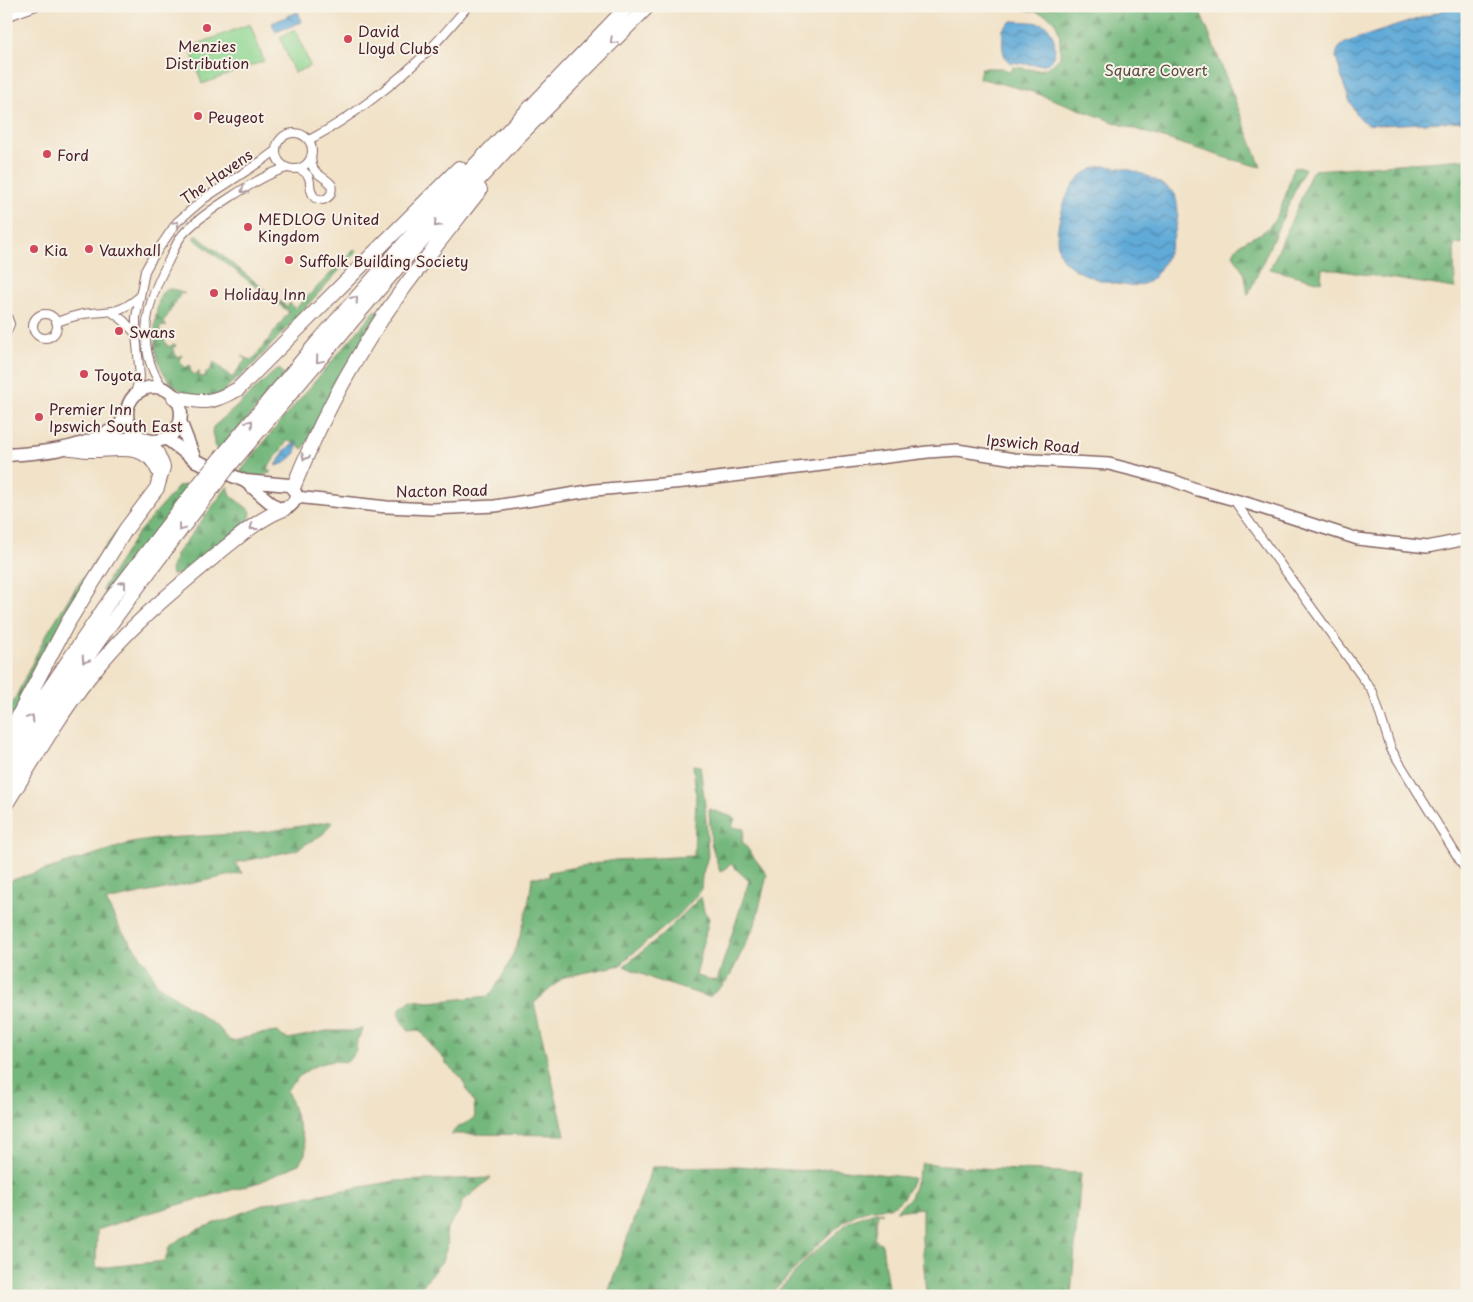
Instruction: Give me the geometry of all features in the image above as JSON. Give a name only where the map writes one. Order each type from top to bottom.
[{"type":"highway","points":[[6,760],[41,700],[110,600],[206,486],[316,344],[449,192],[628,6]]},
{"type":"highway","points":[[224,463],[401,264],[518,137],[648,6]]},
{"type":"highway","points":[[170,393],[195,401],[209,402],[220,399],[238,389],[516,109],[550,86]]},
{"type":"highway","points":[[295,492],[319,427],[351,368],[384,317],[505,159],[518,137]]},
{"type":"highway","points":[[6,740],[67,624],[126,530],[157,488],[162,467],[161,460],[145,440]]},
{"type":"highway","points":[[70,448],[90,450],[122,448],[139,451],[154,462],[160,478]]},
{"type":"highway","points":[[6,784],[48,714],[206,486]]},
{"type":"highway","points":[[6,804],[58,719],[90,676],[132,628],[177,587],[225,548],[265,518],[284,509]]},
{"type":"main road","points":[[6,454],[34,453],[70,448],[94,439],[117,427],[122,422],[134,396],[140,391],[149,388],[159,388],[170,393],[180,410],[180,421],[196,461]]},
{"type":"main road","points":[[127,410],[130,427],[145,440]]},
{"type":"main road","points":[[94,439],[159,440],[166,438],[174,432],[180,421]]},
{"type":"main road","points":[[166,438],[196,461],[245,481],[289,485],[295,492],[290,506],[278,509],[245,481]]},
{"type":"street","points":[[6,18],[36,6]]},
{"type":"street","points":[[312,156],[299,169],[304,171],[310,178],[310,190],[315,198],[323,200],[330,196],[332,188],[331,184],[315,173],[313,169],[312,148],[309,140],[330,129],[395,81],[431,48],[468,6]]},
{"type":"street","name":"The Havens","points":[[134,396],[140,377],[136,334],[139,297],[145,271],[151,260],[177,222],[204,198],[263,160],[275,150],[278,140],[288,133],[300,133],[309,140]]},
{"type":"street","name":"The Havens","points":[[275,150],[280,163],[287,168]]},
{"type":"street","name":"The Havens","points":[[170,393],[156,379],[150,365],[146,338],[146,319],[156,284],[180,238],[211,210],[272,172],[287,168],[299,169]]},
{"type":"street","points":[[56,322],[81,314],[112,312],[126,308],[139,297]]},
{"type":"street","points":[[112,312],[136,334]]},
{"type":"street","points":[[6,313],[10,324],[6,334]]},
{"type":"street","name":"Ipswich Road","points":[[587,492],[957,450],[1014,459],[1109,464],[1172,480],[1198,490],[1358,539],[1427,547],[1467,539]]},
{"type":"street","name":"Nacton Road","points":[[295,492],[388,507],[432,509],[495,506],[587,492]]},
{"type":"street","points":[[1233,500],[1372,692],[1391,749],[1467,872]]},
{"type":"green space","name":"Square Covert","points":[[1016,6],[1197,6],[1261,167],[1119,124],[1033,92],[979,78],[981,68],[1001,68],[1009,71],[1013,67],[1039,70],[1055,63],[1060,57],[1059,33],[1051,18]]},
{"type":"green space","points":[[250,24],[264,61],[202,84],[190,47]]},
{"type":"green space","points":[[296,30],[310,66],[294,73],[280,37]]},
{"type":"green space","points":[[1467,159],[1467,243],[1454,244],[1455,288],[1322,268],[1321,282],[1270,269],[1311,173],[1314,170]]},
{"type":"green space","points":[[1293,168],[1305,168],[1248,295],[1245,275],[1233,254],[1240,244],[1266,230],[1275,220],[1282,206]]},
{"type":"green space","points":[[196,235],[287,307],[290,303],[295,309],[355,249],[357,251],[250,368],[225,389],[224,397],[189,394],[176,387],[167,378],[156,352],[155,322],[161,294],[166,290],[172,289],[185,294],[181,293],[163,323],[167,326],[159,327],[162,335],[167,334],[168,338],[164,340],[168,347],[175,344],[176,346],[172,348],[177,357],[182,355],[179,360],[185,368],[190,365],[190,370],[194,375],[200,372],[198,376],[205,377],[206,372],[209,372],[214,362],[232,378],[246,359],[242,356],[250,360],[254,359],[289,312],[193,238]]},
{"type":"green space","points":[[376,310],[379,313],[303,449],[288,440],[267,469],[271,472],[263,477],[236,477],[282,420]]},
{"type":"green space","points":[[276,370],[281,370],[284,376],[219,452],[215,447],[213,427]]},
{"type":"green space","points":[[184,485],[192,490],[112,594],[105,594],[104,586],[137,534],[179,486]]},
{"type":"green space","points":[[228,486],[231,496],[251,511],[250,518],[192,568],[181,574],[172,575],[171,569],[177,553]]},
{"type":"green space","points":[[131,514],[6,737],[6,717],[45,637],[71,595]]},
{"type":"green space","points":[[693,765],[700,766],[705,805],[708,856],[702,876],[701,889],[698,894],[678,916],[621,965],[564,977],[534,1003],[565,1135],[451,1134],[475,1117],[474,1103],[460,1076],[448,1066],[423,1034],[418,1030],[409,1031],[401,1020],[399,1011],[411,1000],[430,1002],[489,996],[506,969],[519,940],[527,909],[532,877],[549,877],[549,872],[615,860],[694,856],[696,792]]},
{"type":"green space","points":[[709,809],[735,818],[732,827],[744,829],[742,841],[767,875],[755,925],[727,982],[725,981],[709,997],[655,980],[624,966],[661,936],[701,897],[704,911],[709,918],[696,976],[717,981],[749,881],[731,864],[720,872],[711,843]]},
{"type":"green space","points":[[333,821],[323,834],[296,850],[235,863],[242,873],[106,901],[119,927],[148,966],[158,985],[219,1028],[229,1040],[234,1041],[257,1034],[278,1032],[283,1037],[289,1039],[326,1031],[354,1031],[361,1028],[363,1030],[357,1040],[356,1051],[347,1062],[329,1062],[313,1067],[299,1077],[287,1090],[306,1147],[305,1154],[299,1164],[260,1182],[142,1215],[97,1230],[96,1268],[165,1261],[169,1247],[181,1238],[199,1229],[268,1203],[396,1181],[491,1178],[462,1202],[460,1210],[447,1229],[446,1237],[448,1244],[442,1261],[414,1296],[6,1296],[6,882],[131,843],[163,838],[257,833]]},
{"type":"green space","points":[[922,1163],[1081,1173],[1071,1296],[926,1296],[922,1208],[896,1211],[910,1198]]},
{"type":"green space","points":[[737,1166],[797,1170],[829,1168],[913,1178],[901,1200],[894,1205],[861,1212],[836,1228],[767,1296],[607,1296],[652,1167]]},
{"type":"green space","points":[[875,1212],[883,1213],[878,1213],[874,1239],[882,1244],[889,1296],[772,1296],[809,1257],[850,1221]]},
{"type":"water","points":[[1457,6],[1467,6],[1467,121],[1379,125],[1368,124],[1362,120],[1351,104],[1344,84],[1336,57],[1339,48],[1347,42]]},
{"type":"water","points":[[298,12],[302,22],[276,32],[272,23]]},
{"type":"water","points":[[1013,21],[1038,23],[1049,28],[1055,46],[1050,62],[1037,65],[1009,62],[1003,51],[1003,29]]},
{"type":"water","points":[[1102,166],[1122,168],[1150,177],[1175,194],[1178,213],[1173,240],[1160,269],[1148,282],[1140,285],[1116,284],[1090,277],[1069,265],[1060,253],[1057,239],[1059,224],[1070,190],[1078,179],[1088,171]]},
{"type":"water","points":[[297,442],[296,453],[285,463],[276,466],[285,450]]},
{"type":"place","name":"Menzies Distribution","points":[[207,28]]},
{"type":"place","name":"David Lloyd Clubs","points":[[348,39]]},
{"type":"place","name":"Peugeot","points":[[198,116]]},
{"type":"place","name":"Ford","points":[[47,154]]},
{"type":"place","name":"MEDLOG United Kingdom","points":[[248,227]]},
{"type":"place","name":"Kia","points":[[34,249]]},
{"type":"place","name":"Vauxhall","points":[[89,249]]},
{"type":"place","name":"Suffolk Building Society","points":[[289,260]]},
{"type":"place","name":"Holiday Inn","points":[[214,293]]},
{"type":"place","name":"Swans","points":[[119,331]]},
{"type":"place","name":"Toyota","points":[[84,374]]},
{"type":"place","name":"Premier Inn Ipswich South East","points":[[39,417]]}]
